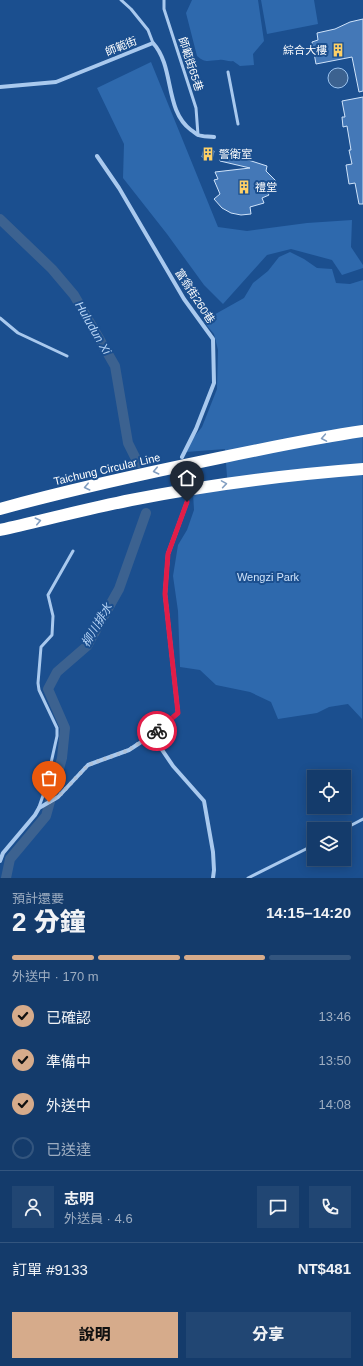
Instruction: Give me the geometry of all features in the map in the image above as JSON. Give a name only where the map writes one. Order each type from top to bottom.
[{"type":"highway","name":"Taichung Circular Line","points":[[0,509],[77,489],[266,448],[363,432]]},
{"type":"highway","points":[[0,530],[130,500],[232,483],[363,469]]},
{"type":"street","name":"師範街","points":[[0,87],[56,82],[153,42],[159,49],[164,60],[176,111],[184,125],[198,135]]},
{"type":"street","points":[[198,135],[214,136]]},
{"type":"street","name":"富翁街260巷","points":[[97,156],[119,188],[184,298],[213,339],[214,383],[196,429],[182,457]]},
{"type":"street","points":[[0,861],[3,853],[35,815],[39,808],[58,797],[88,765],[129,750],[152,736],[178,713],[165,594],[168,554],[187,502]]},
{"type":"street","points":[[152,736],[173,766],[204,801],[213,852],[213,878]]},
{"type":"lane","points":[[121,0],[131,9],[148,30],[153,42]]},
{"type":"lane","name":"師範街65巷","points":[[164,0],[164,9],[196,108],[198,135]]},
{"type":"lane","points":[[228,72],[238,124]]},
{"type":"lane","points":[[0,318],[18,333],[67,356]]},
{"type":"lane","points":[[39,808],[45,790],[57,736],[57,728],[39,690],[38,683],[41,647],[52,635],[53,616],[48,594],[73,551]]},
{"type":"lane","points":[[351,825],[363,819]]},
{"type":"lane","points":[[248,878],[307,848]]},
{"type":"green space","points":[[192,0],[258,0],[264,41],[253,54],[254,65],[240,66],[233,61],[223,60],[205,61],[197,56],[186,13]]},
{"type":"green space","points":[[261,0],[314,0],[318,24],[267,34]]},
{"type":"green space","points":[[151,62],[218,227],[247,231],[307,223],[352,220],[351,247],[363,265],[363,268],[342,275],[332,260],[291,249],[267,255],[223,304],[204,285],[167,234],[123,178],[124,144],[97,88]]},
{"type":"green space","name":"Wengzi Park","points":[[290,252],[317,268],[332,269],[336,283],[350,284],[363,280],[362,719],[348,704],[329,707],[317,713],[278,719],[271,702],[250,692],[216,685],[200,670],[180,667],[178,611],[173,576],[178,545],[187,530],[194,510],[193,493],[228,490],[225,449],[186,452],[190,442],[202,427],[217,389],[218,350],[214,334],[203,321],[244,298],[253,283],[268,271],[279,257]]},
{"type":"shaded area","points":[[338,68],[345,71],[348,78],[345,85],[338,88],[331,85],[328,78],[331,71]]},
{"type":"building","name":"綜合大樓","points":[[363,19],[363,91],[359,92],[352,57],[316,64],[312,42],[318,40],[317,33],[335,29],[350,22]]},
{"type":"building","points":[[363,97],[363,204],[359,204],[355,183],[349,184],[346,165],[352,164],[349,150],[351,150],[347,126],[343,127],[342,117],[345,117],[342,101]]},
{"type":"building","name":"警衛室","points":[[204,148],[214,151],[212,160],[202,157]]},
{"type":"building","name":"禮堂","points":[[242,158],[267,166],[266,171],[276,181],[271,185],[274,188],[267,192],[269,195],[262,198],[264,203],[250,207],[251,214],[241,215],[231,213],[222,208],[214,199],[220,194],[214,180],[218,179],[215,172],[250,168],[220,161],[220,159]]},
{"type":"waterway","name":"Huludun Xi","points":[[0,219],[52,269],[74,295],[115,366],[128,443],[138,463]]},
{"type":"waterway","name":"柳川排水","points":[[6,878],[10,859],[46,816],[62,758],[65,728],[48,689],[57,672],[87,646],[119,589],[146,513]]},
{"type":"tunnel","points":[[183,467],[187,502]]},
{"type":"way so far","points":[[49,802],[58,797],[88,765],[129,750],[152,736],[157,731]]},
{"type":"place","name":"綜合大樓","points":[[338,50]]},
{"type":"place","name":"警衛室","points":[[208,154]]},
{"type":"place","name":"禮堂","points":[[244,187]]},
{"type":"route","points":[[157,731],[178,713],[165,594],[168,554],[187,502]]}]
